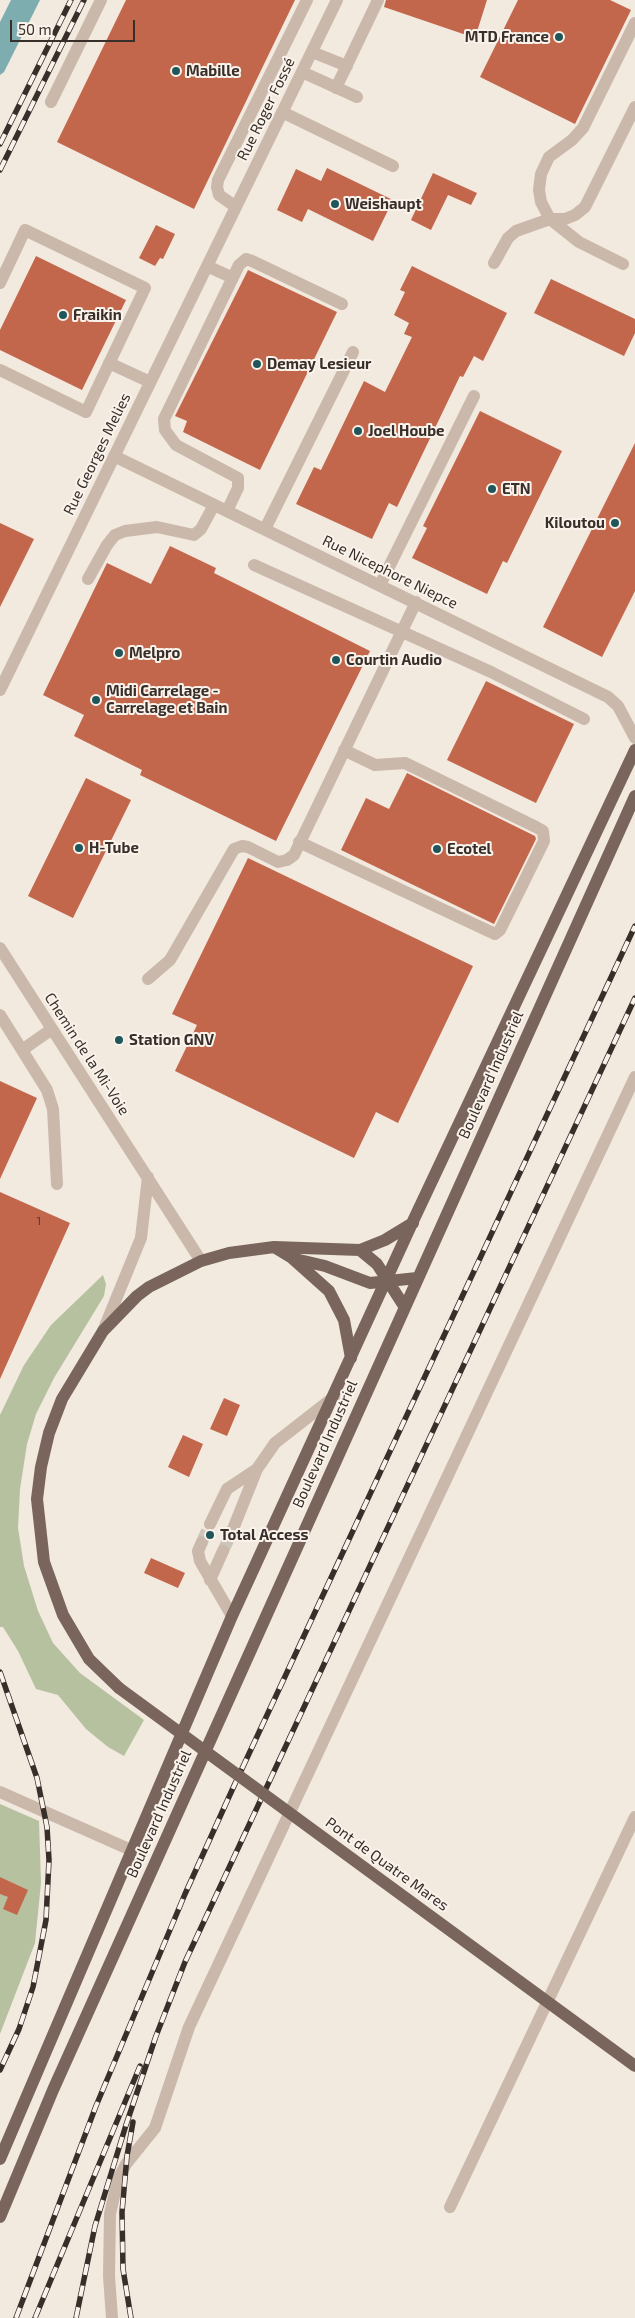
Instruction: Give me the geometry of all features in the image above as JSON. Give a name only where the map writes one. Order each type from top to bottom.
[{"type":"main road","name":"Boulevard Industriel","points":[[0,2159],[232,1616],[334,1397],[350,1358],[388,1281],[413,1223],[635,750]]},
{"type":"main road","name":"Boulevard Industriel","points":[[0,2217],[52,2090],[635,796]]},
{"type":"main road","points":[[404,1306],[376,1264],[360,1250],[385,1240],[413,1223]]},
{"type":"main road","points":[[274,1247],[292,1258],[318,1279],[337,1303],[344,1320],[350,1358]]},
{"type":"main road","name":"Pont de Quatre Mares","points":[[360,1250],[274,1247],[229,1253],[201,1260],[149,1287],[136,1296],[103,1331],[62,1399],[49,1433],[37,1499],[44,1562],[63,1615],[89,1659],[119,1688],[635,2066]]},
{"type":"main road","points":[[292,1258],[324,1266],[365,1282],[417,1278]]},
{"type":"street","points":[[51,102],[101,0]]},
{"type":"street","points":[[236,207],[220,195],[217,187],[218,180],[307,0]]},
{"type":"street","name":"Rue Roger Fossé","points":[[223,232],[337,0]]},
{"type":"street","points":[[336,88],[378,0]]},
{"type":"street","points":[[623,264],[579,242],[550,219],[541,202],[539,190],[546,163],[554,152],[572,140],[583,128],[635,23]]},
{"type":"street","points":[[312,52],[347,66]]},
{"type":"street","points":[[302,72],[357,97]]},
{"type":"street","points":[[494,263],[511,234],[550,219],[565,219],[575,216],[585,207],[635,107]]},
{"type":"street","points":[[282,112],[393,166]]},
{"type":"street","points":[[0,283],[25,230],[145,288],[86,412],[0,370]]},
{"type":"street","name":"Rue Georges Melies","points":[[0,690],[223,232]]},
{"type":"street","points":[[227,511],[238,488],[238,478],[176,445],[165,430],[164,419],[239,265],[246,260],[342,304]]},
{"type":"street","points":[[207,266],[233,278]]},
{"type":"street","points":[[265,529],[353,352]]},
{"type":"street","points":[[109,363],[150,382]]},
{"type":"street","points":[[380,585],[474,396]]},
{"type":"street","name":"Rue Nicephore Niepce","points":[[114,456],[608,697],[618,706],[635,738]]},
{"type":"street","points":[[88,579],[107,545],[116,536],[125,531],[157,527],[194,535],[201,529],[214,504]]},
{"type":"street","points":[[254,564],[491,672],[584,719]]},
{"type":"street","points":[[148,979],[170,960],[234,849],[242,846],[248,847],[282,862],[294,854],[416,602]]},
{"type":"street","points":[[300,842],[495,934],[500,930],[544,841],[543,831],[536,827],[404,763],[375,765],[344,750]]},
{"type":"street","name":"Chemin de la Mi-Voie","points":[[0,948],[201,1260]]},
{"type":"street","points":[[0,1015],[47,1090],[53,1109],[57,1184]]},
{"type":"street","points":[[22,1050],[52,1029]]},
{"type":"street","points":[[112,2318],[109,2276],[110,2214],[118,2179],[126,2164],[155,2128],[189,2027],[635,1077]]},
{"type":"street","points":[[103,1331],[141,1238],[148,1177]]},
{"type":"street","points":[[231,1534],[257,1469],[275,1443],[334,1397]]},
{"type":"street","points":[[210,1524],[227,1489],[257,1469]]},
{"type":"street","points":[[202,1542],[198,1556],[232,1616]]},
{"type":"street","points":[[210,1580],[223,1552]]},
{"type":"street","points":[[0,1792],[131,1850]]},
{"type":"street","points":[[450,2207],[635,1817]]},
{"type":"green space","points":[[103,1275],[106,1284],[104,1296],[54,1378],[36,1414],[27,1444],[20,1489],[18,1528],[24,1566],[38,1611],[53,1643],[80,1673],[144,1720],[124,1756],[108,1747],[86,1729],[58,1695],[36,1689],[18,1651],[3,1627],[0,1627],[0,1415],[24,1365],[51,1325]]},
{"type":"green space","points":[[0,1804],[39,1821],[41,1883],[35,1943],[0,2034]]},
{"type":"water","points":[[11,0],[40,0],[4,72],[0,75],[0,22]]},
{"type":"building","name":"Mabille","points":[[126,0],[295,0],[194,209],[57,142]]},
{"type":"building","points":[[386,0],[487,0],[475,38],[384,7]]},
{"type":"building","name":"MTD France","points":[[518,0],[610,0],[631,10],[575,124],[480,77]]},
{"type":"building","name":"Weishaupt","points":[[327,168],[393,200],[373,241],[308,209],[302,222],[277,210],[296,169],[321,181]]},
{"type":"building","points":[[433,173],[477,193],[471,205],[448,195],[431,230],[411,220]]},
{"type":"building","points":[[156,225],[175,234],[163,259],[160,258],[155,266],[139,258]]},
{"type":"building","name":"Fraikin","points":[[36,256],[126,300],[82,390],[0,350],[0,330]]},
{"type":"building","points":[[412,266],[507,313],[483,361],[474,356],[463,377],[460,376],[397,507],[389,503],[372,539],[296,504],[314,467],[321,470],[364,381],[385,392],[412,337],[404,334],[409,323],[394,315],[405,292],[400,290]]},
{"type":"building","name":"Demay Lesieur","points":[[248,270],[337,312],[260,470],[183,432],[187,421],[175,416]]},
{"type":"building","points":[[551,279],[635,319],[635,333],[624,356],[534,313]]},
{"type":"building","name":"ETN","points":[[480,411],[562,451],[507,563],[503,561],[487,594],[412,558],[427,528],[423,526]]},
{"type":"building","name":"Kiloutou","points":[[635,443],[635,591],[602,657],[543,627]]},
{"type":"building","points":[[0,523],[34,539],[0,607]]},
{"type":"building","points":[[170,546],[216,568],[214,573],[370,651],[276,841],[140,775],[142,770],[74,736],[84,715],[43,695],[107,563],[151,584]]},
{"type":"building","points":[[486,681],[574,724],[536,803],[447,760]]},
{"type":"building","name":"Ecotel","points":[[407,773],[535,836],[536,839],[494,924],[341,850],[366,798],[389,809]]},
{"type":"building","name":"H-Tube","points":[[86,778],[131,800],[73,918],[28,896]]},
{"type":"building","points":[[248,858],[473,966],[398,1123],[376,1112],[354,1158],[175,1071],[197,1025],[172,1014]]},
{"type":"building","points":[[0,1081],[37,1098],[0,1179]]},
{"type":"building","points":[[0,1192],[70,1223],[0,1379]]},
{"type":"building","points":[[224,1398],[240,1405],[227,1436],[210,1429]]},
{"type":"building","points":[[183,1435],[203,1444],[189,1477],[168,1467]]},
{"type":"building","points":[[151,1558],[185,1573],[178,1588],[144,1573]]},
{"type":"building","points":[[0,1877],[28,1890],[17,1915],[3,1909],[8,1897],[0,1894]]},
{"type":"tunnel","points":[[202,1542],[210,1524]]},
{"type":"tunnel","points":[[223,1551],[231,1534]]},
{"type":"railway","points":[[0,144],[71,0]]},
{"type":"railway","points":[[0,170],[84,0]]},
{"type":"railway","points":[[16,2318],[96,2106],[185,1894],[635,926]]},
{"type":"railway","points":[[76,2318],[95,2226],[156,2036],[185,1962],[635,998]]},
{"type":"railway","points":[[0,1672],[37,1778],[47,1827],[49,1860],[46,1920],[33,1987],[19,2029],[0,2070]]},
{"type":"railway","points":[[35,2318],[140,2066]]},
{"type":"railway","points":[[131,2318],[123,2269],[122,2212],[127,2156],[133,2122]]},
{"type":"place","name":"MTD France","points":[[559,37]]},
{"type":"place","name":"Mabille","points":[[176,71]]},
{"type":"place","name":"Weishaupt","points":[[335,204]]},
{"type":"place","name":"Fraikin","points":[[63,315]]},
{"type":"place","name":"Demay Lesieur","points":[[257,364]]},
{"type":"place","name":"Joel Hoube","points":[[358,431]]},
{"type":"place","name":"ETN","points":[[492,489]]},
{"type":"place","name":"Kiloutou","points":[[615,523]]},
{"type":"place","name":"Melpro","points":[[119,653]]},
{"type":"place","name":"Courtin Audio","points":[[336,660]]},
{"type":"place","name":"Midi Carrelage - Carrelage et Bain","points":[[96,700]]},
{"type":"place","name":"H-Tube","points":[[79,848]]},
{"type":"place","name":"Ecotel","points":[[437,849]]},
{"type":"place","name":"Station GNV","points":[[119,1040]]},
{"type":"place","name":"Total Access","points":[[210,1535]]}]
